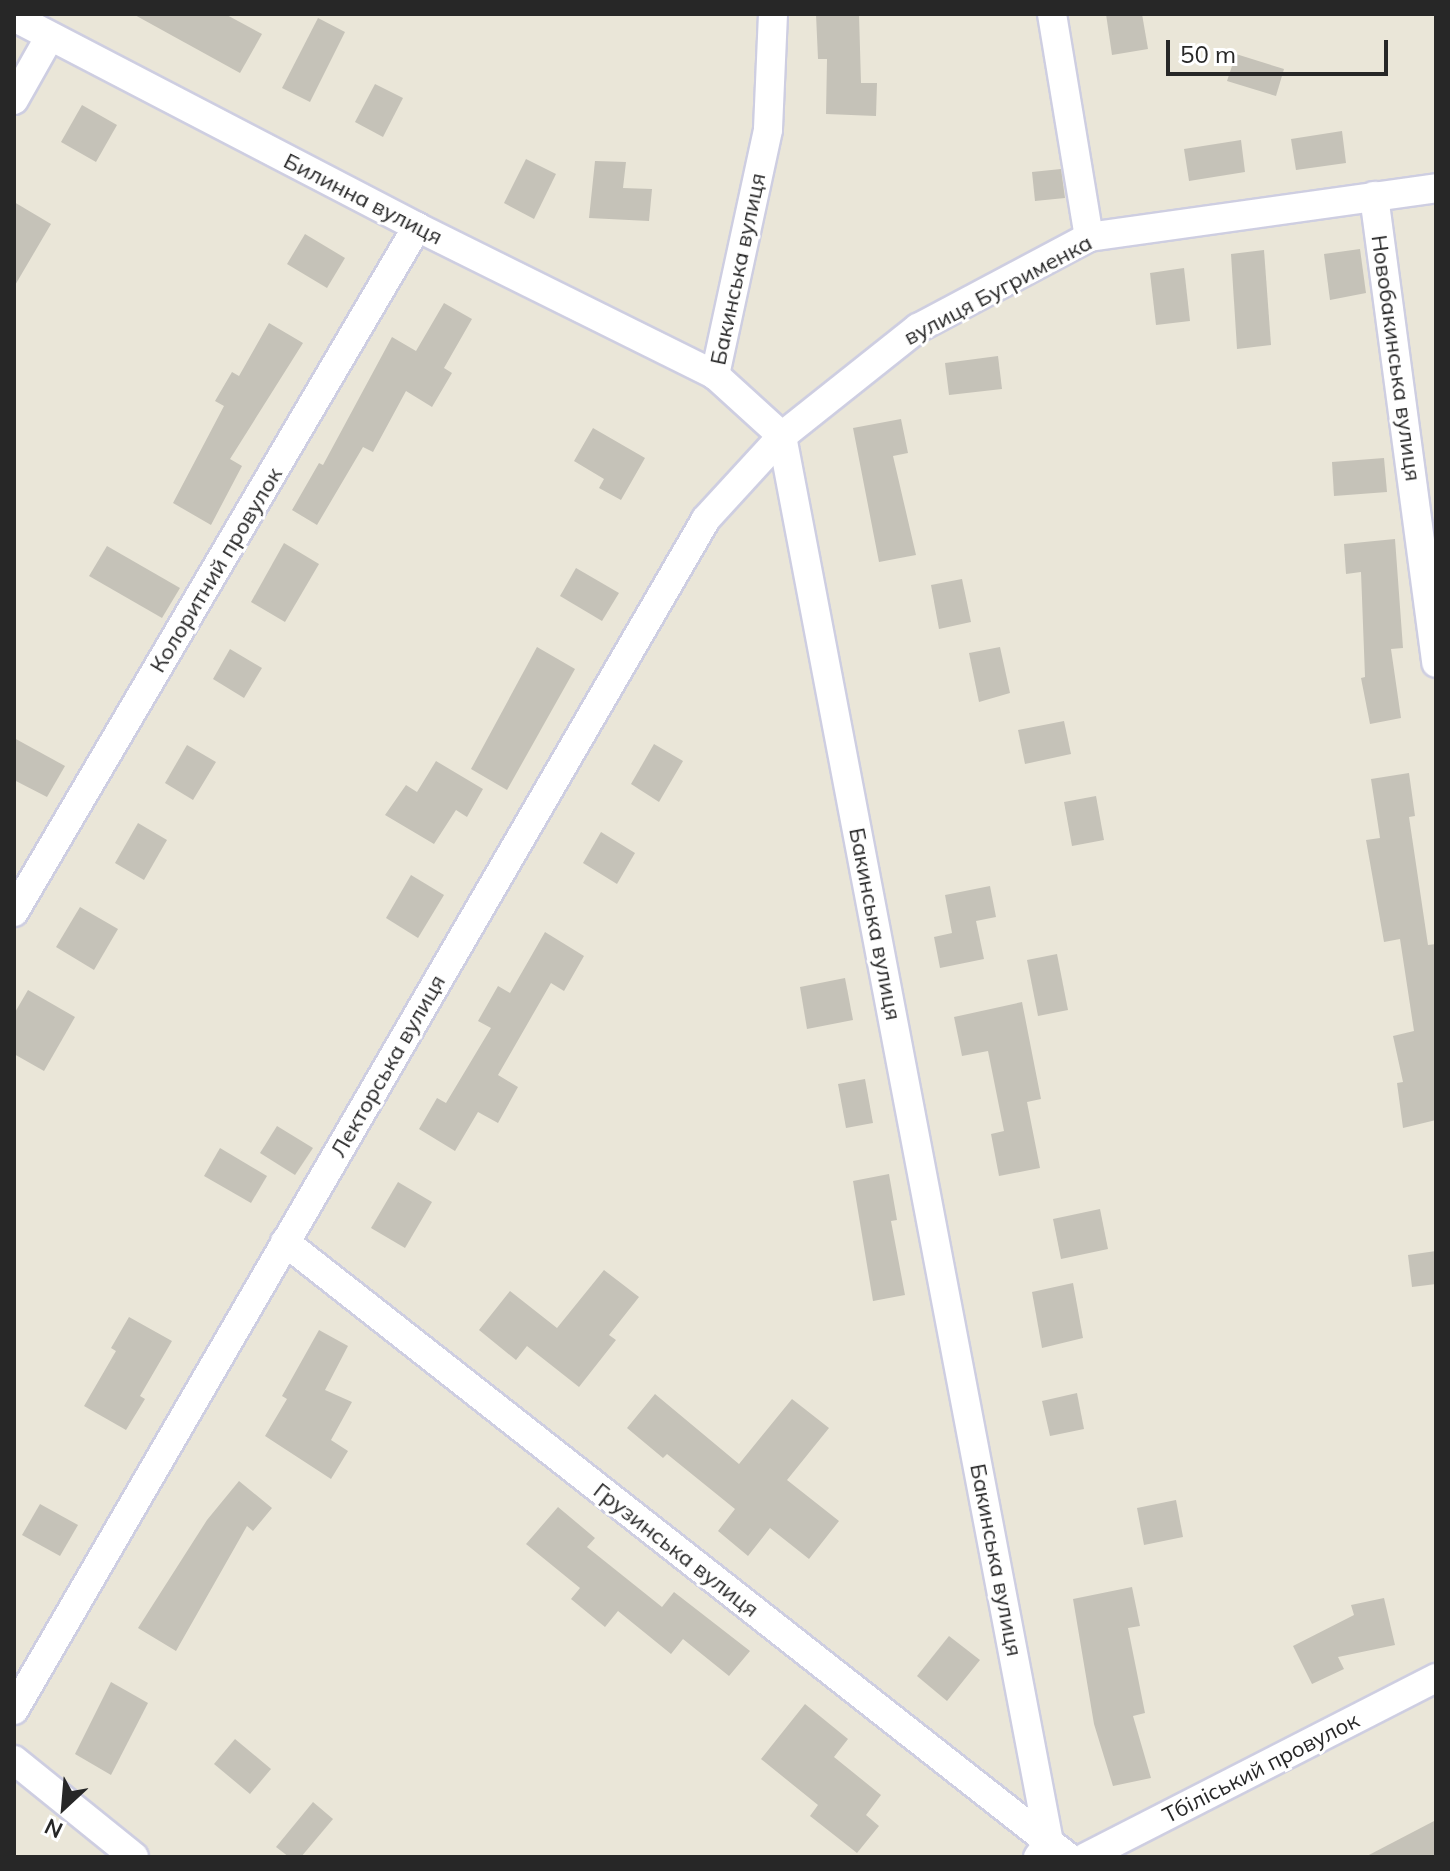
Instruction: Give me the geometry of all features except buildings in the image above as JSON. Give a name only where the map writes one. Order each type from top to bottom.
[{"type":"street","name":"Бакинська вулиця","points":[[773,14],[768,130],[715,375],[782,436],[1052,1852]]},
{"type":"street","points":[[1052,14],[1089,237]]},
{"type":"street","name":"Билинна вулиця","points":[[14,17],[417,227],[715,375]]},
{"type":"street","points":[[14,100],[50,36]]},
{"type":"street","name":"вулиця Бугрименка","points":[[782,436],[918,328],[1089,237],[1436,188]]},
{"type":"street","name":"Новобакинська вулиця","points":[[1374,196],[1436,663]]},
{"type":"street","name":"Колоритний провулок","points":[[14,912],[417,227]]},
{"type":"street","name":"Лекторська вулиця","points":[[14,1710],[706,519],[782,436]]},
{"type":"street","name":"Грузинська вулиця","points":[[285,1242],[1052,1852]]},
{"type":"street","name":"Тбіліський провулок","points":[[1086,1857],[1436,1678]]},
{"type":"street","points":[[14,1760],[134,1857]]}]
